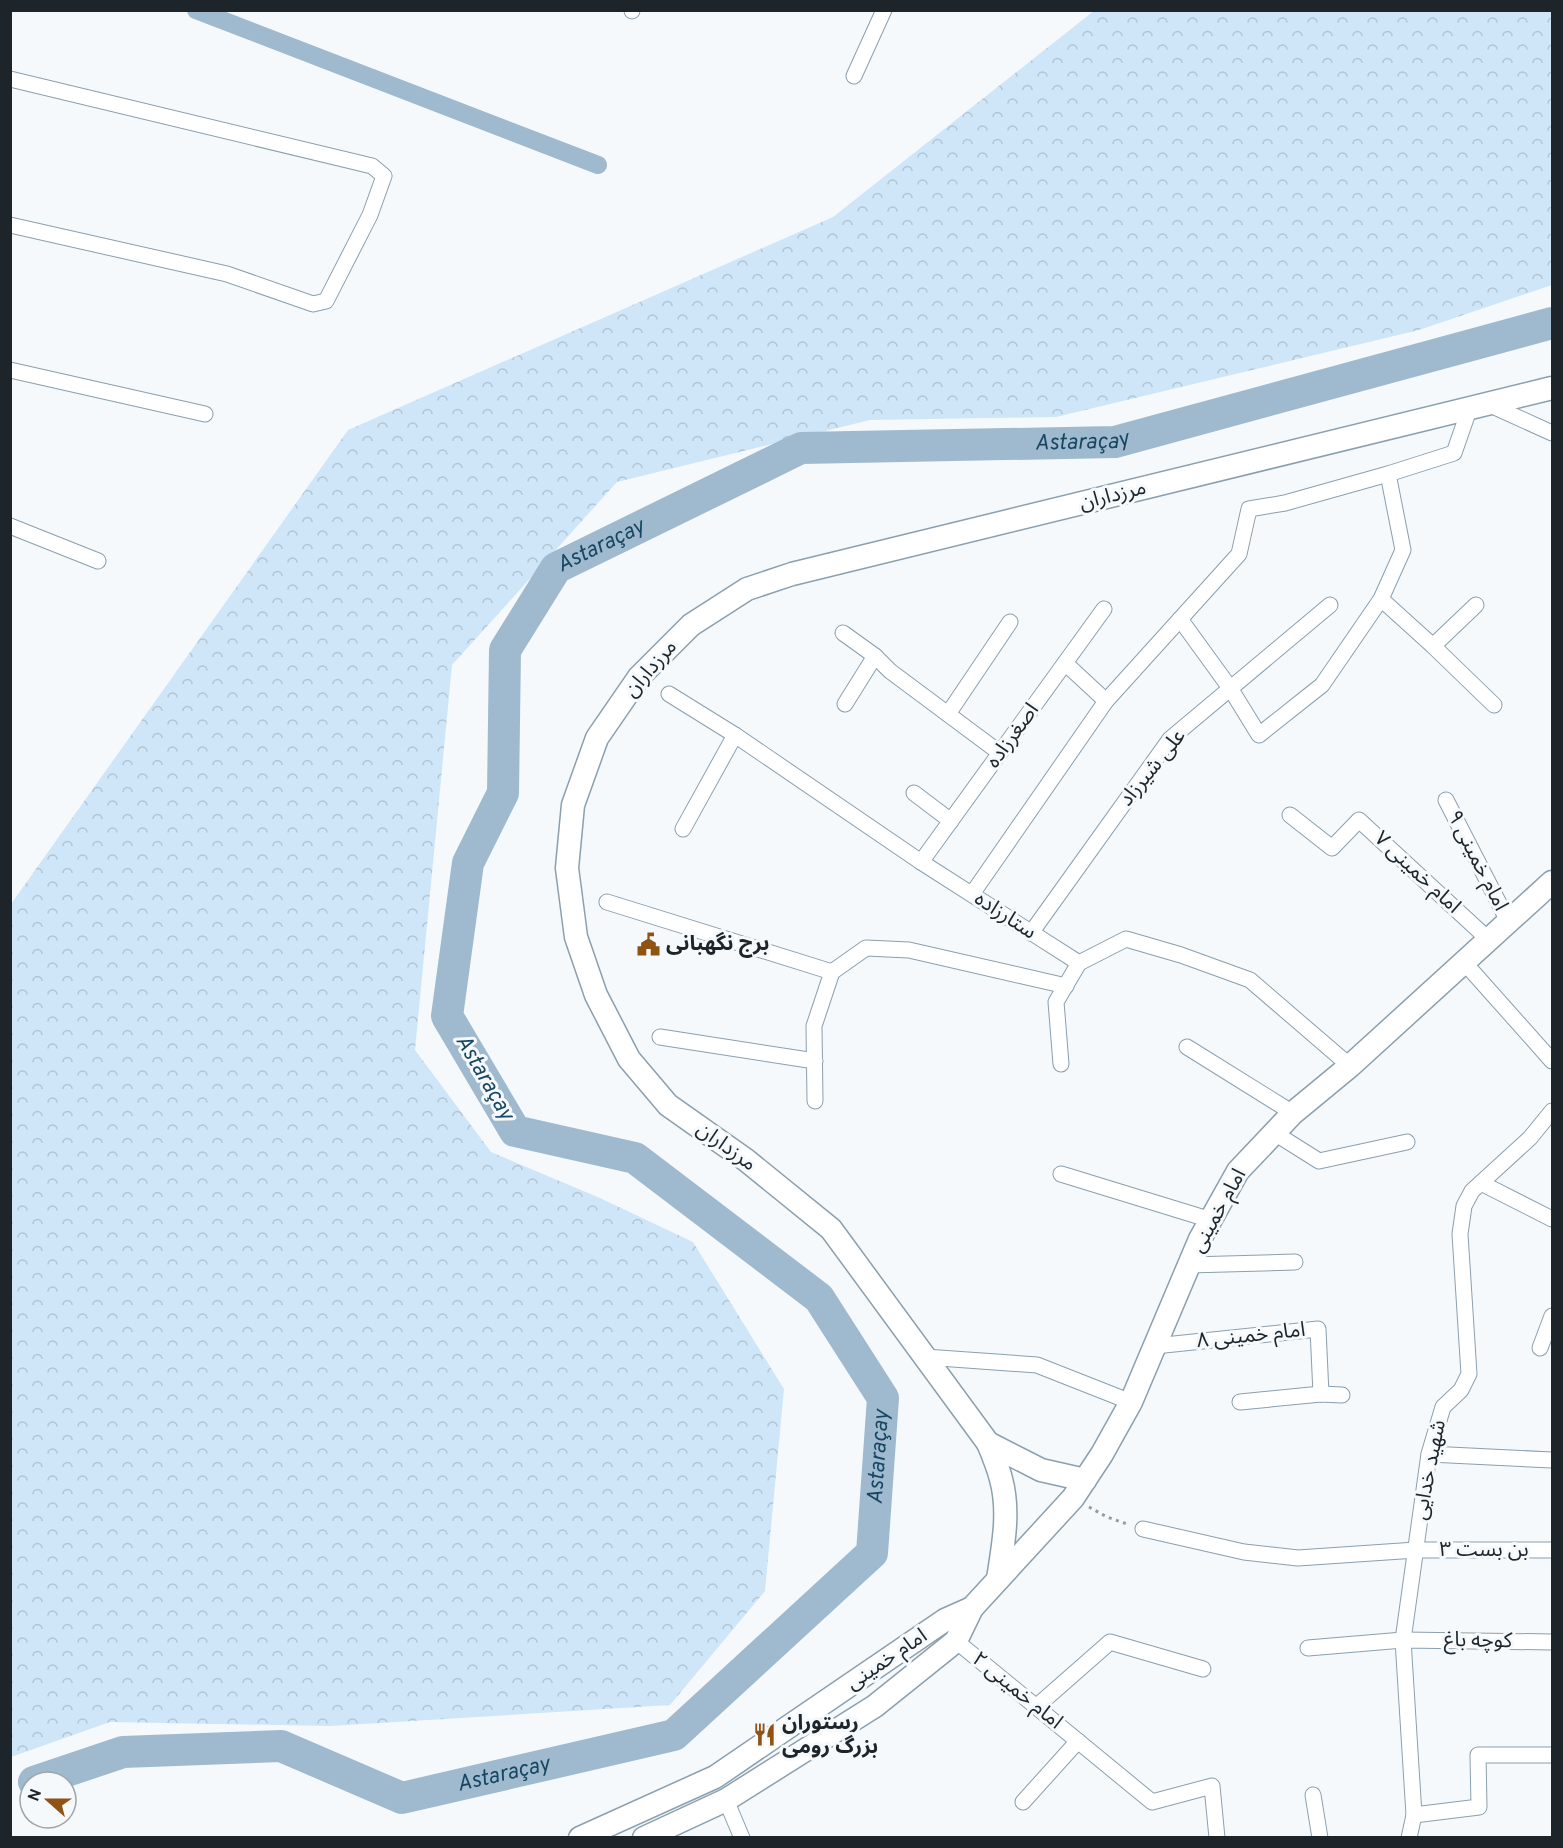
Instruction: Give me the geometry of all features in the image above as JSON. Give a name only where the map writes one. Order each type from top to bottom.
[{"type":"street","points":[[854,75],[884,10]]},
{"type":"street","points":[[10,79],[372,166],[384,176],[370,215],[326,302],[312,304],[227,274],[10,225]]},
{"type":"street","points":[[10,370],[205,414]]},
{"type":"street","name":"مرزداران","points":[[998,1579],[1006,1528],[1005,1503],[1002,1480],[988,1443],[831,1229],[746,1160],[668,1105],[629,1059],[596,995],[576,938],[567,868],[573,804],[597,738],[639,677],[691,625],[747,589],[792,574],[1552,388]]},
{"type":"street","points":[[972,894],[1106,701],[1239,554],[1249,509],[1285,503],[1454,453],[1479,406],[1552,433]]},
{"type":"street","points":[[1180,619],[1230,688],[1260,735],[1322,685],[1381,599],[1403,550],[1388,474]]},
{"type":"street","points":[[10,526],[98,561]]},
{"type":"street","points":[[1381,599],[1433,645],[1494,705]]},
{"type":"street","name":"علی شیرزاد","points":[[1031,933],[1170,739],[1330,605]]},
{"type":"street","points":[[1433,645],[1476,605]]},
{"type":"street","name":"اصغرزاده","points":[[921,862],[1104,609]]},
{"type":"street","points":[[948,714],[1010,621]]},
{"type":"street","points":[[843,633],[1000,753]]},
{"type":"street","points":[[845,704],[875,656]]},
{"type":"street","points":[[1065,663],[1106,701]]},
{"type":"street","name":"ستارزاده","points":[[669,694],[735,735],[921,862],[1079,963]]},
{"type":"street","points":[[683,830],[735,735]]},
{"type":"street","points":[[914,793],[951,821]]},
{"type":"street","name":"امام خمینی ۹","points":[[1446,801],[1508,921]]},
{"type":"street","name":"امام خمینی ۷","points":[[1290,815],[1332,848],[1359,820],[1488,939]]},
{"type":"street","name":"امام خمینی","points":[[644,1838],[726,1800],[875,1706],[956,1641],[972,1608],[1079,1489],[1131,1402],[1189,1265],[1210,1220],[1238,1171],[1293,1113],[1350,1066],[1552,882]]},
{"type":"street","points":[[607,902],[832,972]]},
{"type":"street","points":[[1061,1064],[1056,1002],[1079,963],[1126,939],[1181,955],[1250,980],[1350,1066]]},
{"type":"street","points":[[815,1101],[814,1026],[832,972],[866,948],[909,950],[1066,986]]},
{"type":"street","points":[[1463,961],[1552,1061]]},
{"type":"street","points":[[660,1038],[815,1061]]},
{"type":"street","points":[[1187,1047],[1293,1113]]},
{"type":"street","name":"شهید خدایی","points":[[1409,1838],[1414,1815],[1403,1640],[1429,1454],[1443,1407],[1461,1390],[1469,1374],[1460,1234],[1464,1206],[1472,1191],[1530,1138],[1552,1111]]},
{"type":"street","points":[[1273,1132],[1319,1161],[1407,1142]]},
{"type":"street","points":[[1061,1174],[1210,1220]]},
{"type":"street","points":[[1481,1183],[1552,1219]]},
{"type":"street","points":[[1189,1265],[1295,1262]]},
{"type":"street","points":[[1540,1348],[1552,1316]]},
{"type":"street","name":"امام خمینی ۸","points":[[1155,1346],[1318,1329],[1321,1395]]},
{"type":"street","points":[[925,1357],[1038,1365],[1131,1402]]},
{"type":"street","points":[[1240,1402],[1342,1395]]},
{"type":"street","name":"مرزداران","points":[[988,1443],[1079,1489]]},
{"type":"street","points":[[1429,1454],[1552,1460]]},
{"type":"street","name":"بن بست ۳","points":[[1143,1529],[1244,1552],[1298,1558],[1416,1550],[1552,1550]]},
{"type":"street","name":"امام خمینی","points":[[580,1838],[715,1777],[945,1620],[972,1608]]},
{"type":"street","name":"کوچه باغ","points":[[1308,1648],[1403,1640],[1552,1642]]},
{"type":"street","name":"امام خمینی ۲","points":[[956,1641],[1152,1802],[1212,1786],[1217,1838]]},
{"type":"street","points":[[1036,1707],[1110,1642],[1203,1668]]},
{"type":"street","points":[[1023,1802],[1078,1741]]},
{"type":"street","points":[[1414,1815],[1479,1807],[1478,1755],[1552,1755]]},
{"type":"street","points":[[715,1777],[742,1838]]},
{"type":"street","points":[[1313,1795],[1320,1838]]},
{"type":"path","points":[[1079,1489],[1107,1517],[1143,1529]]},
{"type":"green space","points":[[1095,10],[1552,11],[1552,285],[1419,330],[1056,417],[870,420],[617,482],[452,665],[415,1050],[491,1152],[600,1198],[693,1242],[784,1389],[765,1591],[670,1705],[330,1726],[110,1722],[11,1757],[11,904],[348,430],[833,217]]},
{"type":"waterway","points":[[196,10],[598,165]]},
{"type":"waterway","name":"Astaraçay","points":[[70,1770],[123,1752],[281,1746],[402,1798],[674,1735],[872,1553],[883,1398],[819,1298],[635,1158],[515,1131],[447,1016],[468,863],[503,793],[505,650],[556,568],[801,448],[1115,442],[1552,323]]},
{"type":"place","name":"برج نگهبانی","points":[[648,944]]},
{"type":"place","name":"رستوران بزرگ رومی","points":[[764,1735]]}]
